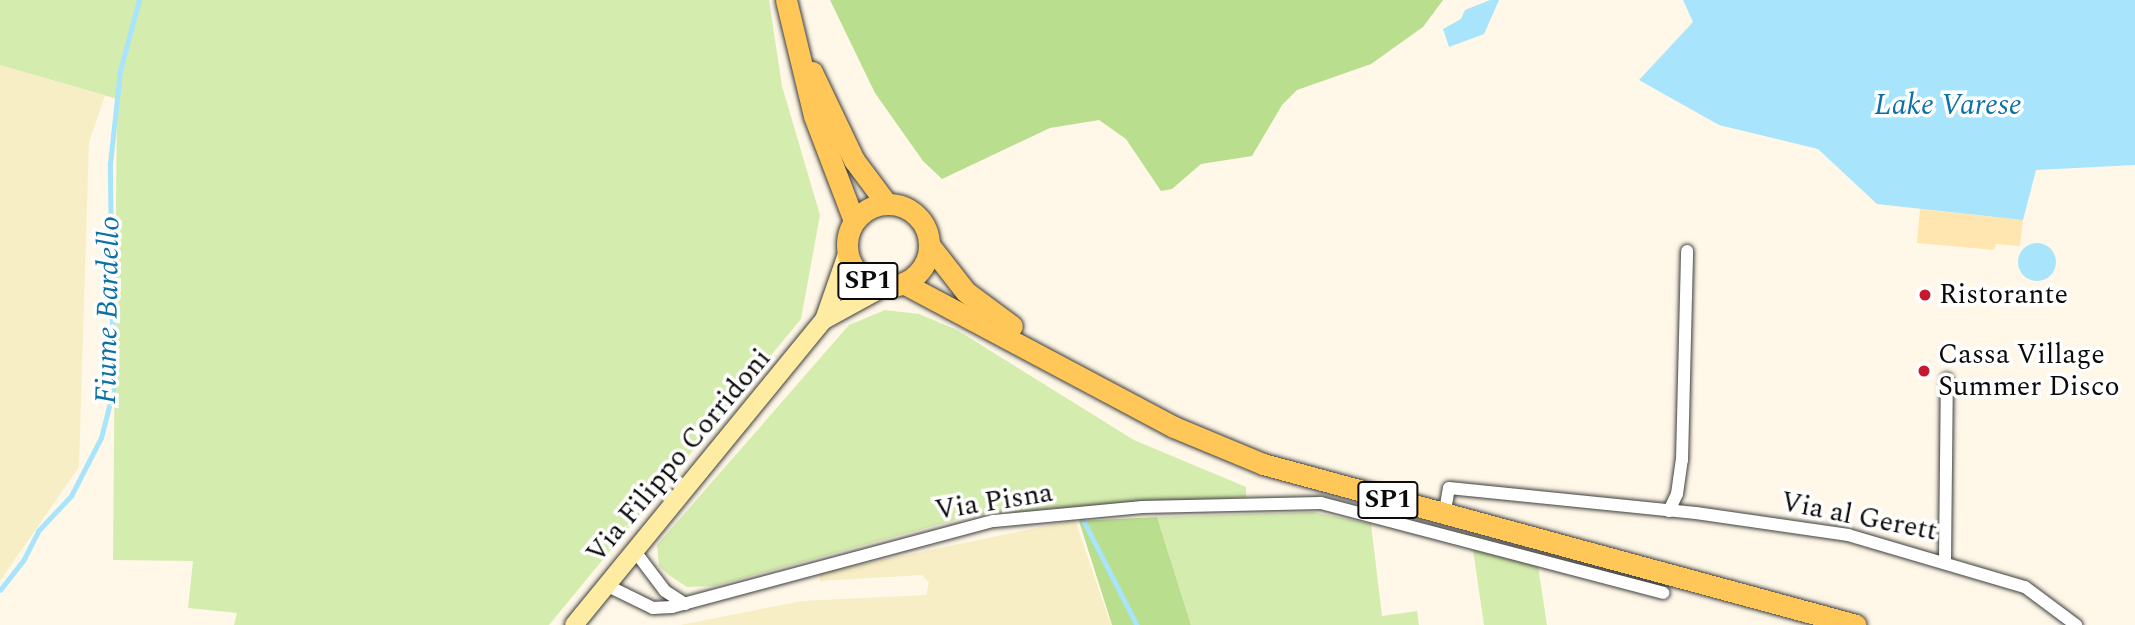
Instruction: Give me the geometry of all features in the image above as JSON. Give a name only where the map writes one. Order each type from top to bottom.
[{"type":"main road","name":"SP1","points":[[786,0],[814,116],[854,221]]},
{"type":"main road","name":"SP1","points":[[793,33],[854,160],[886,203],[918,215],[930,246],[966,292],[1079,375]]},
{"type":"main road","name":"SP1","points":[[886,203],[868,208],[854,221],[847,237],[847,254],[861,276],[895,285],[1079,375],[1174,427],[1263,464],[1444,516],[1856,625]]},
{"type":"main road","name":"SP1","points":[[895,285],[922,269],[930,246]]},
{"type":"street","points":[[1669,511],[1677,494],[1682,460],[1687,251]]},
{"type":"street","name":"Via Filippo Corridoni","points":[[575,625],[824,320],[847,254]]},
{"type":"street","name":"Via Filippo Corridoni","points":[[824,320],[895,285]]},
{"type":"street","name":"Via al Gerett","points":[[1444,516],[1449,488],[1669,511],[1848,535],[1945,561],[1947,379]]},
{"type":"street","name":"Via Pisna","points":[[606,585],[653,608],[685,604],[993,521],[1142,507],[1321,503],[1663,593]]},
{"type":"street","points":[[634,550],[665,591],[685,604]]},
{"type":"street","points":[[1945,561],[2025,587],[2076,625]]},
{"type":"shaded area","points":[[0,65],[105,96],[89,142],[79,467],[0,581]]},
{"type":"shaded area","points":[[1075,520],[1111,625],[680,625],[802,601],[926,595],[929,583],[922,575],[820,581],[820,573]]},
{"type":"green space","points":[[0,0],[769,0],[782,86],[820,215],[801,319],[549,625],[234,625],[237,613],[188,608],[193,561],[113,560],[117,99],[0,65]]},
{"type":"green space","points":[[830,0],[1443,0],[1423,27],[1371,64],[1297,90],[1282,105],[1252,156],[1201,164],[1172,189],[1161,191],[1126,139],[1099,120],[1050,128],[942,179],[923,161],[875,93]]},
{"type":"green space","points":[[885,310],[919,314],[957,330],[1134,440],[1246,487],[1246,497],[974,515],[714,586],[687,587],[670,576],[659,566],[657,545],[849,325]]},
{"type":"green space","points":[[1313,512],[1371,524],[1382,616],[1417,611],[1419,625],[1191,625],[1157,517]]},
{"type":"green space","points":[[1157,517],[1191,625],[1112,625],[1079,521]]},
{"type":"green space","points":[[1473,550],[1538,566],[1547,625],[1484,625]]},
{"type":"sand","points":[[1920,209],[2023,220],[2020,246],[1996,244],[1994,250],[1917,243]]},
{"type":"water","points":[[1490,0],[1499,0],[1484,34],[1449,47],[1443,29],[1461,19],[1465,10]]},
{"type":"water","name":"Lake Varese","points":[[1683,0],[2135,0],[2135,165],[2036,170],[2023,220],[1877,204],[1818,149],[1719,125],[1639,80],[1693,22]]},
{"type":"water","points":[[2037,243],[2051,248],[2056,262],[2051,276],[2037,281],[2023,276],[2018,262],[2023,248]]},
{"type":"waterway","name":"Fiume Bardello","points":[[0,590],[23,561],[38,531],[71,496],[101,438],[113,391],[110,164],[120,71],[139,0]]},
{"type":"waterway","points":[[1083,519],[1137,625]]},
{"type":"place","name":"Ristorante","points":[[1925,295]]},
{"type":"place","name":"Cassa Village Summer Disco","points":[[1924,371]]}]
